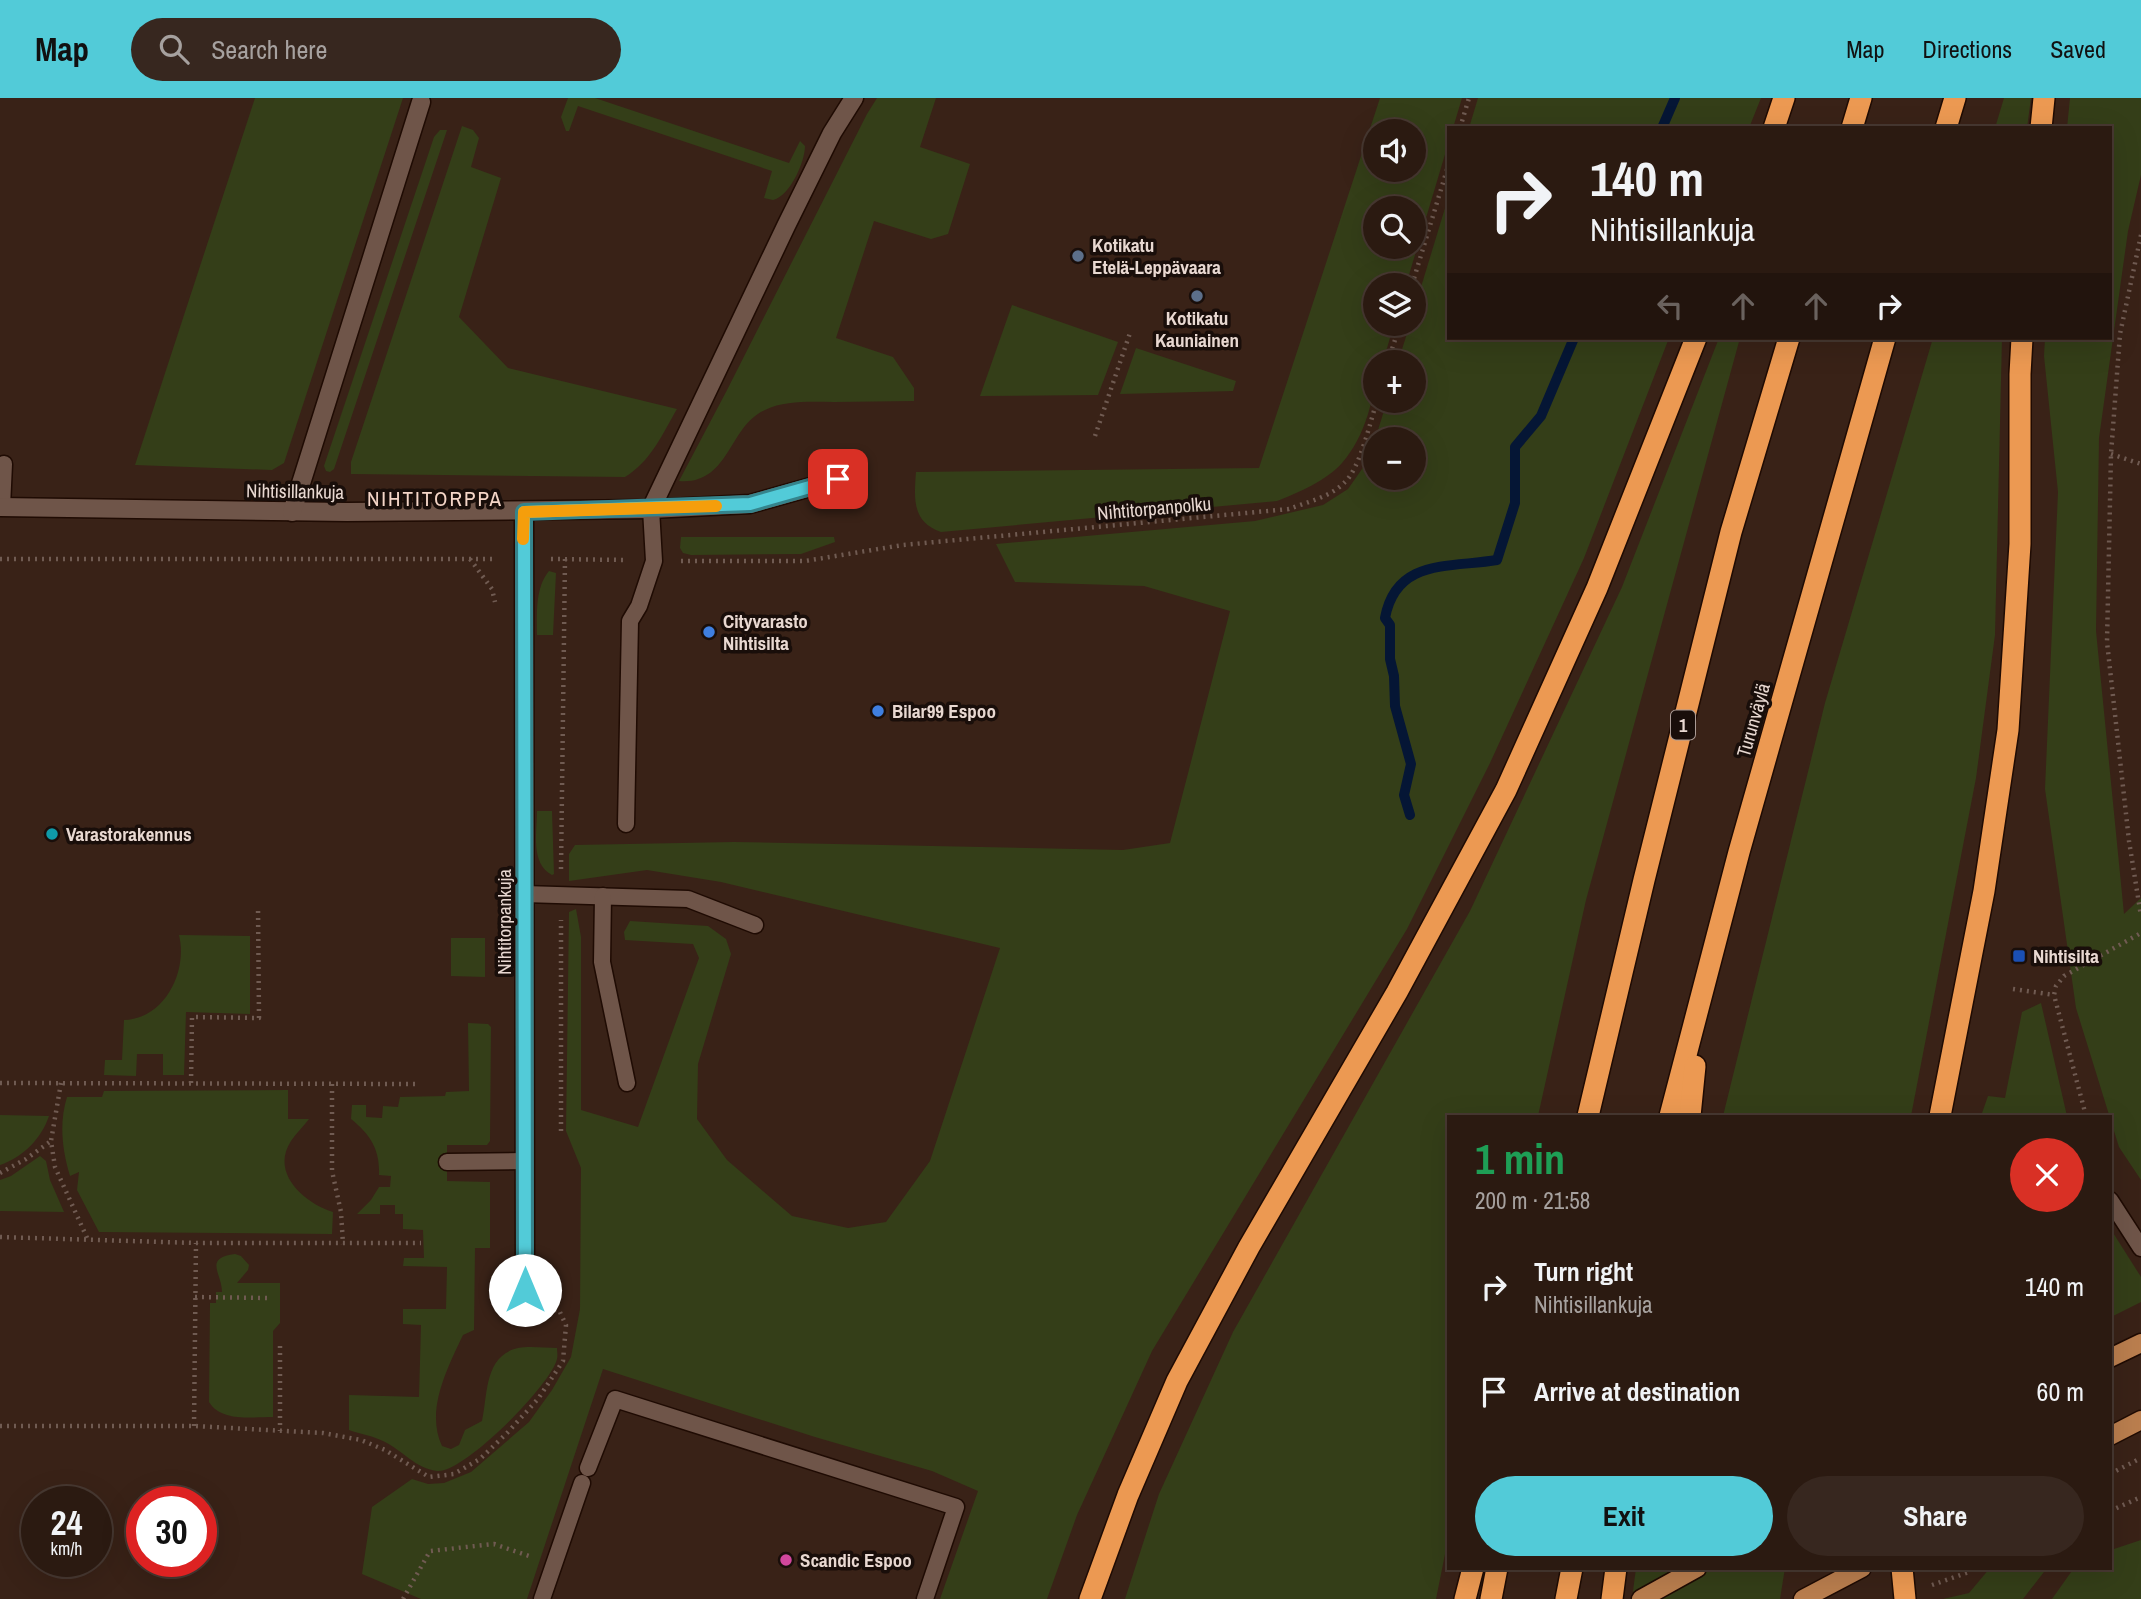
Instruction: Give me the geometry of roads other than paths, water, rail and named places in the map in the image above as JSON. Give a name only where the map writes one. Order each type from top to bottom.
[{"type":"highway","points":[[1774,126],[1784,98]]},
{"type":"highway","points":[[1853,126],[1861,98]]},
{"type":"highway","points":[[1947,126],[1955,98]]},
{"type":"highway","points":[[2041,126],[2044,98]]},
{"type":"highway","points":[[1090,1599],[1128,1495],[1177,1381],[1249,1247],[1397,992],[1506,790],[1597,588],[1695,340]]},
{"type":"highway","name":"1","points":[[1588,1115],[1728,545],[1788,340]]},
{"type":"highway","name":"Turunväylä","points":[[1670,1115],[1740,852],[1884,340]]},
{"type":"highway","points":[[1940,1115],[1984,891],[2008,730],[2020,544],[2022,340]]},
{"type":"highway","points":[[1690,1115],[1701,1006]]},
{"type":"highway","points":[[1465,1599],[1472,1570]]},
{"type":"highway","points":[[1491,1599],[1497,1570]]},
{"type":"highway","points":[[1566,1599],[1572,1570]]},
{"type":"highway","points":[[1612,1599],[1616,1570]]},
{"type":"highway","points":[[1902,1570],[1905,1599]]},
{"type":"main road","points":[[2112,1357],[2141,1343]]},
{"type":"main road","points":[[2112,1435],[2141,1420]]},
{"type":"main road","points":[[1641,1599],[1693,1570]]},
{"type":"main road","points":[[1803,1599],[1858,1570]]},
{"type":"street","points":[[651,509],[786,226],[832,133],[854,98]]},
{"type":"street","points":[[292,512],[421,100]]},
{"type":"street","name":"Nihtisillankuja","points":[[1,507],[292,512],[651,509],[750,504],[838,479]]},
{"type":"street","name":"Nihtitorpankuja","points":[[524,512],[525,1290]]},
{"type":"lane","points":[[1,507],[4,464]]},
{"type":"lane","points":[[626,824],[630,621],[639,606],[654,561],[651,509]]},
{"type":"lane","points":[[524,894],[688,899],[755,925]]},
{"type":"lane","points":[[604,896],[602,962],[627,1083]]},
{"type":"lane","points":[[447,1162],[525,1161]]},
{"type":"lane","points":[[2112,1203],[2141,1248]]},
{"type":"lane","points":[[542,1599],[585,1475],[615,1399],[956,1507],[925,1599]]},
{"type":"waterway","points":[[1663,126],[1675,98]]},
{"type":"waterway","points":[[1410,815],[1404,795],[1411,764],[1395,706],[1390,625],[1385,618],[1391,599],[1413,575],[1428,569],[1497,560],[1515,503],[1515,447],[1541,416],[1573,340]]},
{"type":"place","name":"Kotikatu Etelä-Leppävaara","points":[[1078,256]]},
{"type":"place","name":"Kotikatu Kauniainen","points":[[1197,296]]},
{"type":"place","name":"Cityvarasto Nihtisilta","points":[[709,632]]},
{"type":"place","name":"Bilar99 Espoo","points":[[878,711]]},
{"type":"place","name":"Varastorakennus","points":[[52,834]]},
{"type":"place","name":"Nihtisilta","points":[[2019,956]]},
{"type":"place","name":"Scandic Espoo","points":[[786,1560]]},
{"type":"district","name":"NIHTITORPPA","points":[[435,498]]}]
